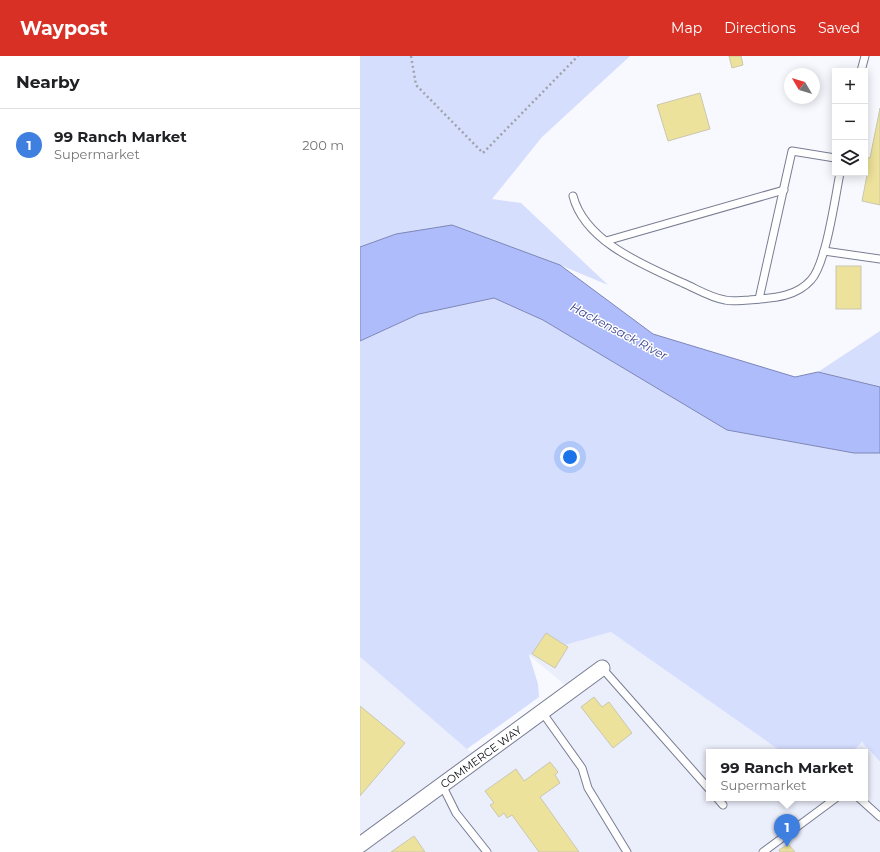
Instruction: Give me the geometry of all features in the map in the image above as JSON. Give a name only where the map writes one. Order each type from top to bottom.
[{"type":"street","name":"COMMERCE WAY","points":[[360,845],[602,668]]},
{"type":"lane","points":[[862,68],[864,56]]},
{"type":"lane","points":[[759,299],[792,152],[832,158]]},
{"type":"lane","points":[[572,196],[580,213],[590,226],[606,241],[638,263],[719,299],[730,301],[759,299],[780,297],[800,290],[812,280],[818,271],[824,251],[839,176]]},
{"type":"lane","points":[[606,241],[784,190]]},
{"type":"lane","points":[[824,251],[880,259]]},
{"type":"lane","points":[[602,668],[706,786]]},
{"type":"lane","points":[[542,712],[582,768],[588,788],[627,852]]},
{"type":"lane","points":[[442,785],[456,812],[487,852]]},
{"type":"lane","points":[[720,801],[723,805]]},
{"type":"lane","points":[[762,852],[832,801]]},
{"type":"lane","points":[[862,801],[880,817]]},
{"type":"path","points":[[411,56],[416,85],[483,153],[578,56]]},
{"type":"shaded area","points":[[360,56],[630,56],[542,137],[492,199],[521,203],[608,285],[560,265],[396,234],[360,247]]},
{"type":"shaded area","points":[[494,298],[543,320],[727,430],[854,453],[880,453],[880,762],[862,742],[855,749],[778,749],[611,632],[529,655],[538,684],[539,697],[467,749],[360,657],[360,341],[419,314]]},
{"type":"shaded area","points":[[880,331],[880,387],[818,372]]},
{"type":"shaded area","points":[[611,632],[778,749],[706,749],[706,801],[868,801],[868,749],[880,763],[880,852],[360,852],[360,657],[479,759],[571,690],[529,655]]},
{"type":"shaded area","points":[[862,742],[868,749],[855,749]]},
{"type":"water","name":"Hackensack River","points":[[452,225],[560,265],[653,334],[795,377],[818,372],[880,387],[880,453],[854,453],[727,430],[543,320],[494,298],[419,314],[360,341],[360,247],[396,234]]},
{"type":"building","points":[[729,56],[741,56],[743,65],[732,68]]},
{"type":"building","points":[[700,93],[710,129],[668,141],[657,105]]},
{"type":"building","points":[[880,108],[880,205],[862,201],[868,176],[868,158],[870,158]]},
{"type":"building","points":[[836,266],[861,266],[861,309],[836,309]]},
{"type":"building","points":[[546,633],[568,647],[555,668],[532,654]]},
{"type":"building","points":[[594,697],[602,707],[609,702],[632,733],[613,748],[581,707]]},
{"type":"building","points":[[360,706],[405,743],[360,796]]},
{"type":"building","points":[[550,762],[558,772],[555,775],[560,783],[540,797],[579,852],[539,852],[512,815],[507,818],[504,813],[499,817],[490,805],[494,803],[485,791],[516,769],[524,781]]},
{"type":"building","points":[[414,836],[425,852],[391,852]]},
{"type":"building","points":[[788,844],[795,852],[780,852],[779,850]]},
{"type":"place","name":"99 Ranch Market","points":[[787,847]]}]
